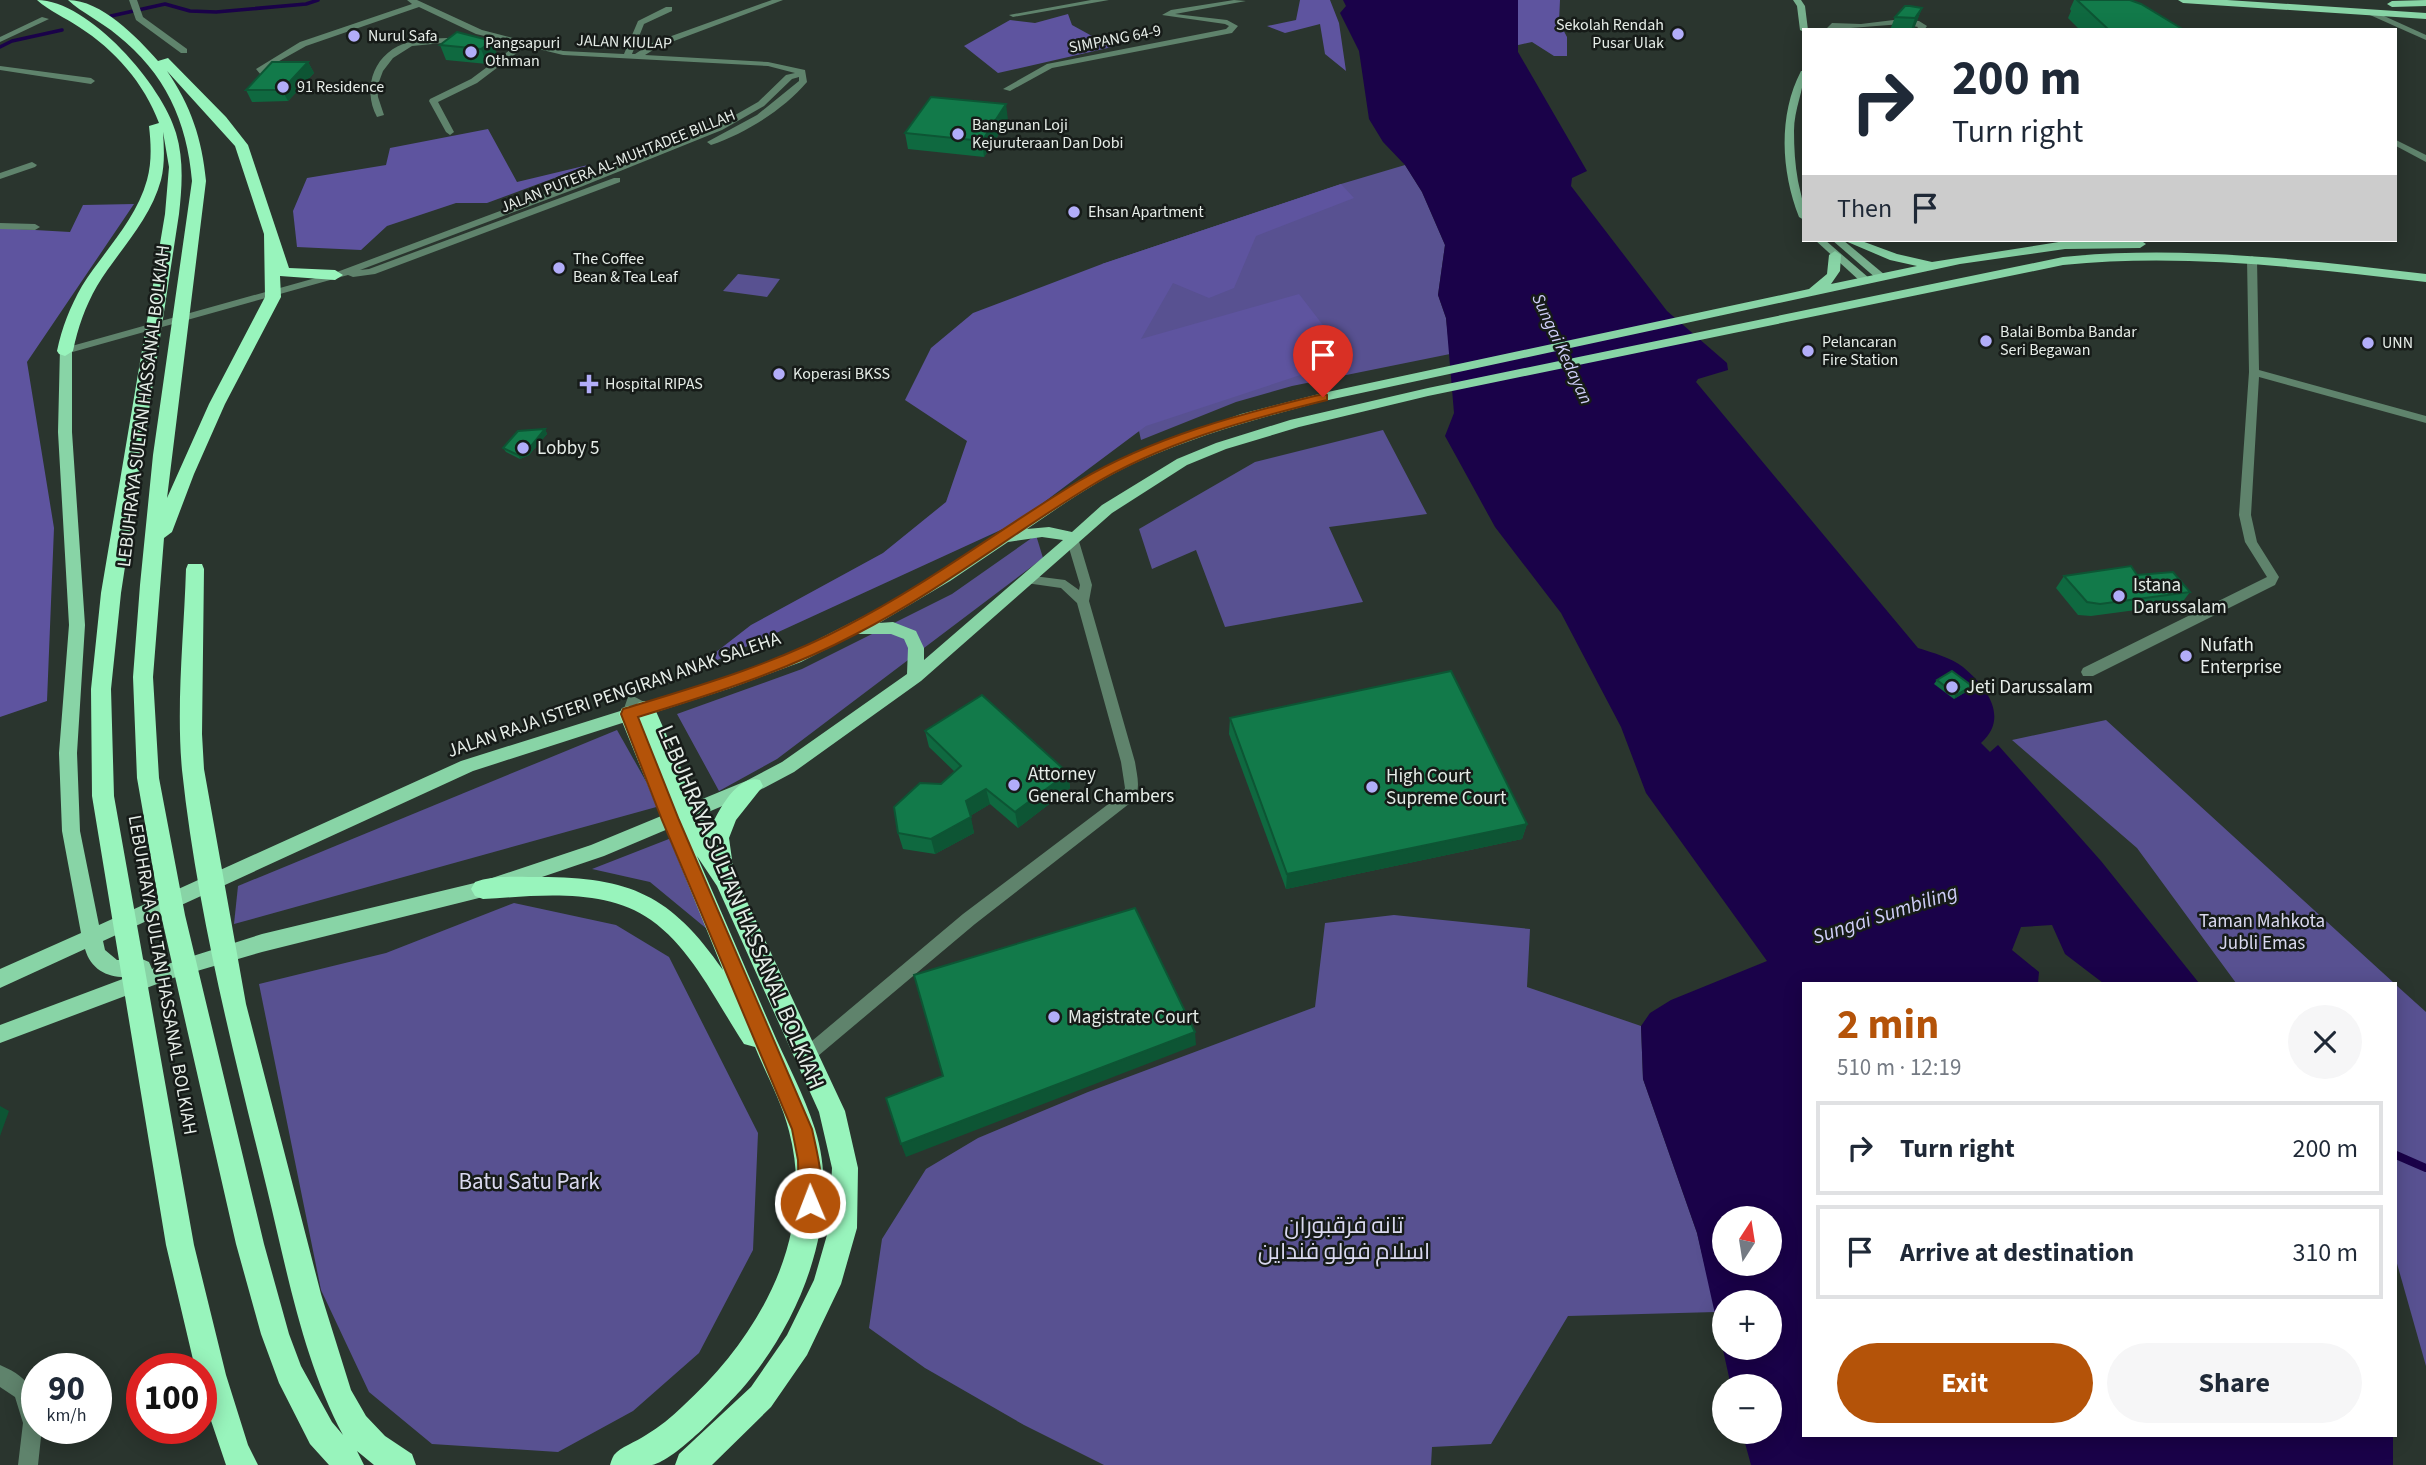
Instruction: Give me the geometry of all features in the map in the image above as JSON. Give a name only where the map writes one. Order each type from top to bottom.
[{"type":"highway","name":"LEBUHRAYA SULTAN HASSANAL BOLKIAH","points":[[43,0],[102,37],[120,52],[150,92],[167,127],[175,159],[175,185],[111,593],[101,689],[103,796],[180,1245],[211,1375],[237,1461]]},
{"type":"highway","name":"LEBUHRAYA SULTAN HASSANAL BOLKIAH","points":[[74,0],[114,25],[156,66],[186,108],[199,157],[192,239],[162,455],[150,585],[144,677],[148,778],[173,915],[250,1244],[275,1334],[289,1373],[321,1433],[349,1465]]},
{"type":"highway","points":[[135,44],[157,55],[176,71],[241,145],[282,270],[286,273],[338,275]]},
{"type":"highway","points":[[65,351],[77,309],[132,229],[154,179],[159,143],[150,92]]},
{"type":"highway","points":[[154,554],[190,463],[227,383],[271,303],[271,234]]},
{"type":"highway","points":[[195,569],[191,734],[194,769],[202,831],[234,1004],[307,1294],[338,1396],[355,1427],[374,1447],[401,1465]]},
{"type":"highway","name":"LEBUHRAYA SULTAN HASSANAL BOLKIAH","points":[[625,1465],[680,1429],[725,1388],[765,1333],[786,1293],[805,1240],[810,1203],[808,1160],[802,1129],[637,711]]},
{"type":"highway","points":[[726,881],[718,838],[726,816],[752,786]]},
{"type":"highway","name":"LEBUHRAYA SULTAN HASSANAL BOLKIAH","points":[[680,816],[726,881],[832,1111],[845,1168],[843,1228],[827,1284],[797,1345],[761,1397],[690,1465]]},
{"type":"highway","points":[[482,889],[562,887],[608,891],[634,899],[653,910],[678,930],[779,1072]]},
{"type":"main road","points":[[2183,0],[2373,13],[2425,12]]},
{"type":"main road","points":[[2321,0],[2382,4],[2425,12]]},
{"type":"main road","points":[[1801,2],[1804,28]]},
{"type":"main road","points":[[1802,78],[1791,107],[1790,133],[1797,197],[1802,211]]},
{"type":"main road","points":[[1822,242],[1883,296]]},
{"type":"main road","points":[[1838,242],[1901,293]]},
{"type":"main road","points":[[1854,242],[1894,257],[1933,266]]},
{"type":"main road","name":"JALAN RAJA ISTERI PENGIRAN ANAK SALEHA","points":[[0,979],[467,766],[795,658],[851,630],[944,577],[1085,483],[1138,456],[1199,432],[1284,407],[1864,280],[2015,251],[2065,245],[2136,243],[2243,250],[2426,269]]},
{"type":"main road","points":[[1803,294],[1832,277],[1838,267],[1835,255]]},
{"type":"main road","points":[[65,351],[65,432],[77,625],[68,753],[71,831],[90,936],[96,954],[104,964],[117,969],[135,969],[368,919],[482,889],[597,850],[752,786],[809,752],[915,677],[1107,509],[1182,462],[1221,446],[1295,423],[1428,392],[1883,296],[2086,258],[2156,255],[2252,259],[2426,278]]},
{"type":"main road","points":[[992,544],[1032,531],[1060,533],[1072,538]]},
{"type":"main road","points":[[851,630],[893,628],[910,635],[916,648],[915,677]]},
{"type":"main road","points":[[0,1034],[172,970],[262,943]]},
{"type":"street","points":[[133,0],[139,18],[184,51]]},
{"type":"street","points":[[638,56],[655,45],[779,0]]},
{"type":"street","points":[[1013,15],[1105,0]]},
{"type":"street","points":[[1179,0],[1188,9],[1242,1]]},
{"type":"street","points":[[264,73],[260,69],[303,44],[415,2]]},
{"type":"street","name":"JALAN KIULAP","points":[[415,2],[479,33],[583,56],[638,56],[768,64],[803,72]]},
{"type":"street","points":[[627,56],[641,23],[669,9]]},
{"type":"street","name":"SIMPANG 64-9","points":[[1007,89],[1050,66],[1233,29],[1232,24],[1227,22],[1166,15],[1188,9]]},
{"type":"street","points":[[2373,13],[2426,38]]},
{"type":"street","points":[[0,40],[45,19]]},
{"type":"street","points":[[1830,28],[1832,25],[1875,25],[1904,21],[1921,23],[1922,28]]},
{"type":"street","points":[[380,115],[373,92],[375,80],[393,53],[409,44],[441,43],[479,33]]},
{"type":"street","points":[[450,132],[433,101],[474,80],[524,44]]},
{"type":"street","points":[[0,68],[91,81]]},
{"type":"street","name":"JALAN PUTERA AL-MUHTADEE BILLAH","points":[[65,351],[272,291],[338,275],[371,272],[732,133],[775,109],[803,82],[803,72]]},
{"type":"street","points":[[2397,144],[2426,159]]},
{"type":"street","points":[[0,176],[32,165]]},
{"type":"street","points":[[0,226],[35,227]]},
{"type":"street","points":[[2088,672],[2271,582],[2273,577],[2252,542],[2245,515],[2254,372],[2252,259]]},
{"type":"street","points":[[2254,372],[2426,420]]},
{"type":"street","points":[[806,1056],[914,964],[1129,796],[1132,788],[1128,762],[1083,601],[1086,585],[1072,538]]},
{"type":"street","points":[[1026,579],[1065,584],[1083,601]]},
{"type":"street","points":[[0,1375],[23,1391],[33,1423],[28,1465]]},
{"type":"green space","points":[[1405,165],[1422,192],[1445,245],[1438,295],[1446,318],[1450,354],[1292,386],[1236,402],[1141,440],[1102,264]]},
{"type":"green space","points":[[738,274],[780,279],[767,297],[723,291]]},
{"type":"green space","points":[[1383,430],[1427,514],[1329,527],[1363,602],[1225,627],[1196,550],[1152,569],[1139,529],[1255,462]]},
{"type":"green space","points":[[1036,535],[1043,558],[777,759],[719,791],[677,714],[802,669],[952,594]]},
{"type":"green space","name":"Taman Mahkota Jubli Emas","points":[[2106,720],[2393,982],[2235,982],[2137,848],[2012,740]]},
{"type":"green space","points":[[617,730],[660,806],[234,924],[238,886]]},
{"type":"green space","points":[[674,837],[713,934],[650,882],[592,869]]},
{"type":"green space","name":"Batu Satu Park","points":[[514,903],[616,925],[669,957],[758,1133],[753,1250],[699,1353],[633,1411],[558,1452],[432,1444],[369,1392],[321,1290],[259,984],[386,953]]},
{"type":"green space","name":"تانه فرقبوران اسلام فولو فنداين","points":[[1394,915],[1530,929],[1527,987],[1641,1026],[1643,1079],[1697,1233],[1712,1295],[1712,1312],[1568,1316],[1491,1444],[1432,1447],[1431,1465],[1104,1465],[1024,1425],[925,1368],[869,1328],[882,1239],[926,1169],[978,1138],[1088,1092],[1315,1007],[1325,923]]},
{"type":"green space","points":[[2397,986],[2426,1012],[2426,1366],[2397,1264]]},
{"type":"shaded area","points":[[1300,0],[1330,0],[1339,23],[1346,71],[1325,54],[1320,24],[1285,33],[1267,26],[1296,20]]},
{"type":"shaded area","points":[[1518,0],[1560,0],[1559,22],[1567,37],[1567,56],[1554,56],[1532,42],[1514,46],[1510,13]]},
{"type":"shaded area","points":[[1068,14],[1072,25],[1112,47],[998,73],[964,46],[1010,20],[1035,23]]},
{"type":"shaded area","points":[[488,129],[517,182],[592,164],[487,203],[456,203],[387,226],[361,250],[297,247],[293,211],[307,178],[386,165],[390,148]]},
{"type":"shaded area","points":[[1341,184],[1354,198],[1256,236],[1234,288],[1209,298],[1173,283],[1141,339],[1299,294],[1349,359],[1146,426],[1016,523],[689,673],[751,625],[883,553],[946,502],[967,441],[905,400],[931,348],[973,313],[1102,264]]},
{"type":"shaded area","points":[[134,204],[27,362],[54,528],[47,701],[0,717],[0,228],[70,232],[83,205]]},
{"type":"water","name":"Sungai Kedayan","points":[[1343,0],[1518,0],[1518,52],[1587,171],[1572,178],[1571,186],[1667,311],[1727,363],[1728,370],[1698,379],[1696,382],[1918,648],[1958,664],[1980,684],[1992,704],[1994,714],[1994,724],[1981,743],[1990,752],[1998,745],[2101,861],[2198,982],[2102,982],[2065,954],[2052,925],[2021,927],[2012,950],[2039,972],[2038,982],[1802,982],[1802,1437],[2393,1437],[2393,1465],[1751,1465],[1745,1444],[1782,1444],[1782,1374],[1728,1374],[1725,1360],[1782,1360],[1782,1290],[1712,1290],[1712,1300],[1697,1233],[1643,1079],[1641,1026],[1650,1013],[1671,1000],[1767,961],[1646,793],[1621,727],[1561,613],[1495,527],[1445,436],[1454,413],[1446,318],[1438,295],[1445,245],[1422,192],[1405,165],[1383,142],[1369,119],[1359,51],[1340,13],[1346,6]]},
{"type":"building","points":[[2077,0],[2130,0],[2181,28],[2107,28]]},
{"type":"building","points":[[1905,6],[1922,8],[1915,18],[1895,17]]},
{"type":"building","points":[[457,32],[492,41],[481,49],[440,45]]},
{"type":"building","points":[[272,62],[308,62],[282,90],[246,90]]},
{"type":"building","points":[[931,97],[1006,104],[982,141],[905,133]]},
{"type":"building","name":"Lobby 5","points":[[545,429],[527,451],[518,455],[503,448],[518,431]]},
{"type":"building","points":[[2131,566],[2137,575],[2173,572],[2190,592],[2100,604],[2087,602],[2064,576]]},
{"type":"building","name":"High Court Supreme Court","points":[[1451,671],[1527,824],[1287,874],[1230,718]]},
{"type":"building","name":"Jeti Darussalam","points":[[1952,671],[1972,686],[1956,695],[1937,680]]},
{"type":"building","name":"Attorney General Chambers","points":[[982,695],[1068,773],[1015,812],[986,789],[966,801],[971,817],[931,839],[898,833],[894,807],[920,783],[941,784],[961,766],[925,731]]},
{"type":"building","name":"Magistrate Court","points":[[1135,908],[1195,1032],[901,1144],[886,1098],[943,1076],[914,975]]},
{"type":"waterway","points":[[111,16],[165,4],[190,11],[216,12],[306,4],[318,0]]},
{"type":"waterway","points":[[0,47],[12,41],[62,30]]},
{"type":"waterway","name":"Sungai Sumbiling","points":[[2397,1155],[2426,1168]]},
{"type":"place","name":"Sekolah Rendah Pusar Ulak","points":[[1678,34]]},
{"type":"place","name":"Nurul Safa","points":[[354,36]]},
{"type":"place","name":"Pangsapuri Othman","points":[[471,52]]},
{"type":"place","name":"91 Residence","points":[[283,87]]},
{"type":"place","name":"Bangunan Loji Kejuruteraan Dan Dobi","points":[[958,134]]},
{"type":"place","name":"Ehsan Apartment","points":[[1074,212]]},
{"type":"place","name":"The Coffee Bean & Tea Leaf","points":[[559,268]]},
{"type":"place","name":"Balai Bomba Bandar Seri Begawan","points":[[1986,341]]},
{"type":"place","name":"UNN","points":[[2368,343]]},
{"type":"place","name":"Pelancaran Fire Station","points":[[1808,351]]},
{"type":"place","name":"Koperasi BKSS","points":[[779,374]]},
{"type":"place","name":"Hospital RIPAS","points":[[589,384]]},
{"type":"place","name":"Lobby 5","points":[[523,448]]},
{"type":"place","name":"Istana Darussalam","points":[[2119,596]]},
{"type":"place","name":"Nufath Enterprise","points":[[2186,656]]},
{"type":"place","name":"Jeti Darussalam","points":[[1952,687]]},
{"type":"place","name":"Attorney General Chambers","points":[[1014,785]]},
{"type":"place","name":"High Court Supreme Court","points":[[1372,787]]},
{"type":"place","name":"Magistrate Court","points":[[1054,1017]]},
{"type":"route","points":[[810,1203],[808,1160],[802,1129],[629,714],[725,684],[795,658],[851,630],[944,577],[1085,483],[1138,456],[1246,416],[1323,397]]}]
